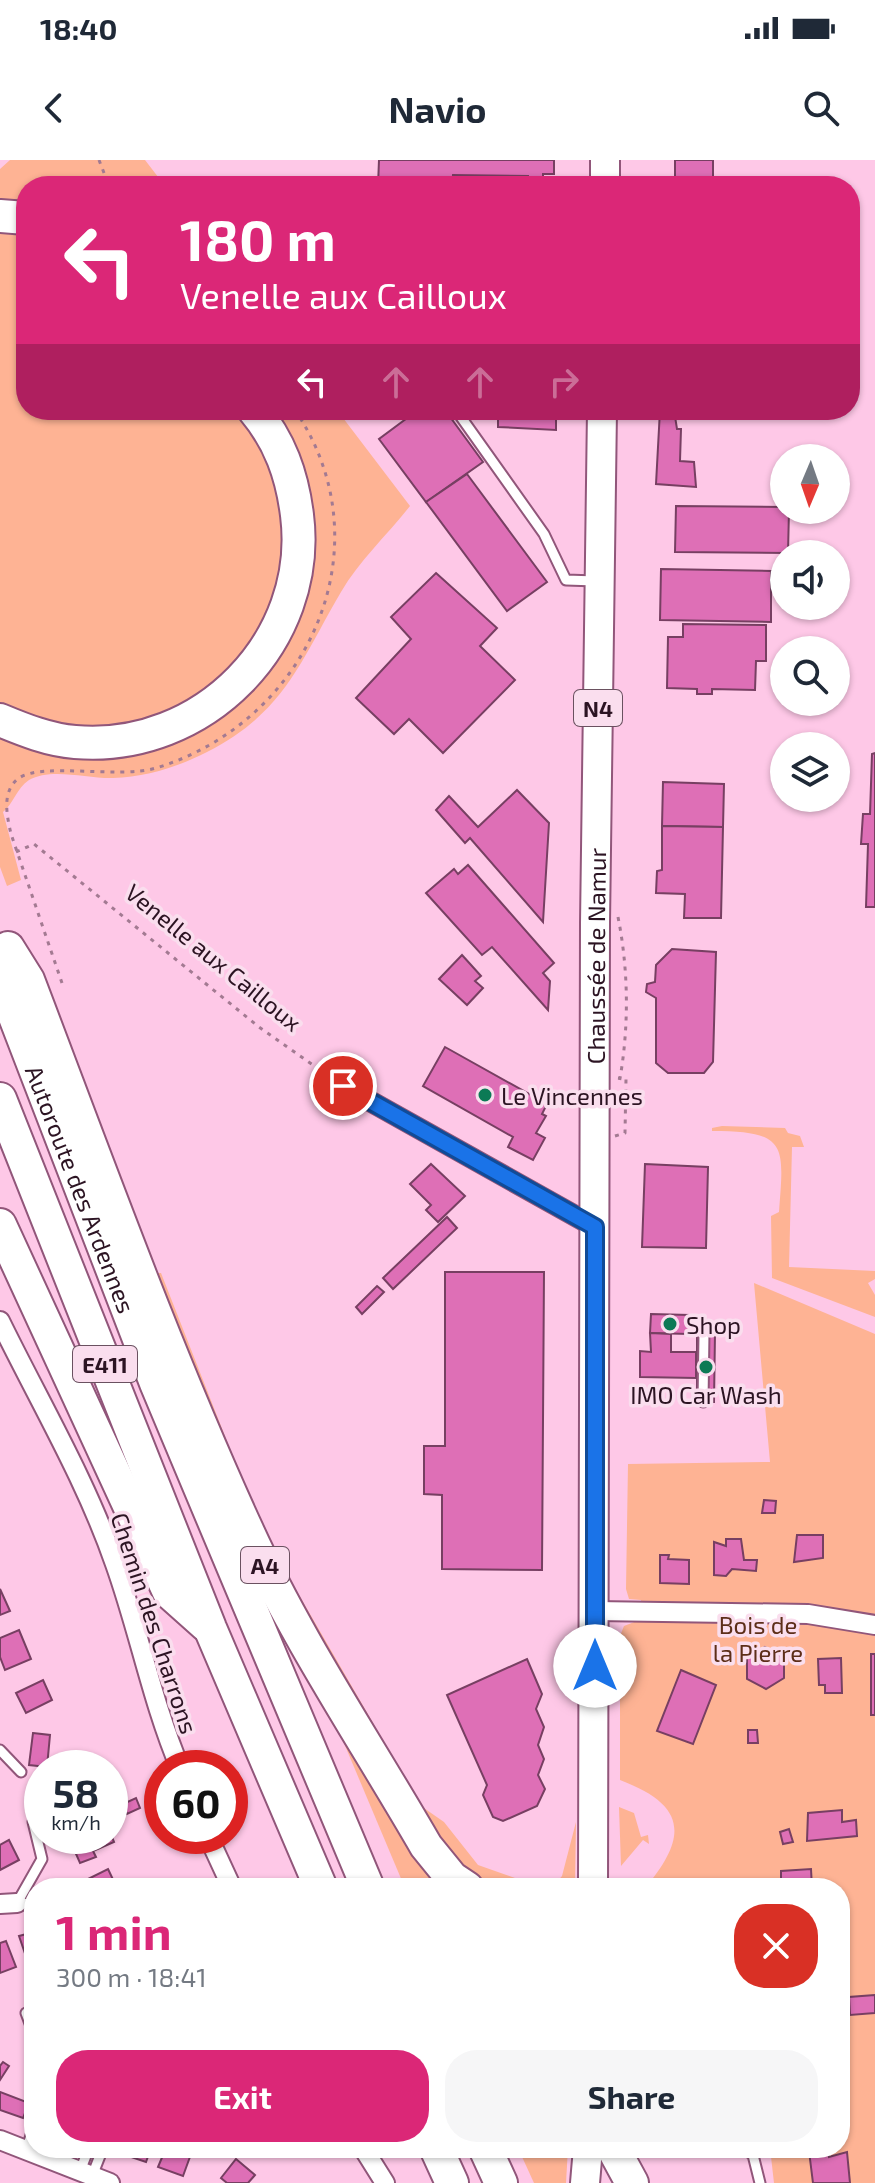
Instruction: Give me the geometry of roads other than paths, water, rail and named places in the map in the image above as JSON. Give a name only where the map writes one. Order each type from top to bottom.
[{"type":"highway","points":[[0,720],[38,735],[75,742],[116,741],[163,731],[202,712],[234,689],[261,659],[289,602],[298,567],[299,530],[294,489],[281,449],[261,420]]},
{"type":"highway","name":"Autoroute des Ardennes","points":[[3,951],[156,1383],[364,1878]]},
{"type":"highway","name":"A4","points":[[3,951],[28,980],[175,1360],[248,1532],[281,1597],[426,1846],[452,1878]]},
{"type":"highway","name":"Autoroute des Ardennes","points":[[0,1099],[210,1628],[317,1878]]},
{"type":"highway","points":[[0,1225],[169,1592],[210,1628]]},
{"type":"highway","points":[[441,2158],[452,2183]]},
{"type":"highway","points":[[490,2158],[501,2183]]},
{"type":"highway","points":[[618,2158],[632,2183]]},
{"type":"main road","name":"Chaussée de Namur","points":[[593,1878],[602,420]]},
{"type":"street","points":[[343,1086],[595,1227]]},
{"type":"street","name":"Chemin des Charrons","points":[[0,1321],[89,1502],[115,1563],[163,1730],[172,1750]]},
{"type":"street","points":[[595,1611],[808,1614],[875,1625]]},
{"type":"street","points":[[216,1854],[227,1878]]},
{"type":"street","points":[[0,2140],[24,2150]]},
{"type":"street","points":[[44,2158],[110,2183]]},
{"type":"street","points":[[369,2158],[385,2183]]},
{"type":"lane","points":[[463,420],[544,534],[566,580],[600,581]]},
{"type":"lane","points":[[703,1402],[704,1333]]},
{"type":"lane","points":[[0,1750],[21,1772]]},
{"type":"lane","points":[[31,1878],[42,1859],[41,1854]]},
{"type":"lane","points":[[86,2174],[88,2158]]},
{"type":"lane","points":[[86,2174],[96,2158]]},
{"type":"lane","points":[[754,2158],[760,2183]]},
{"type":"place","name":"Le Vincennes","points":[[485,1095]]},
{"type":"place","name":"Shop","points":[[670,1324]]},
{"type":"place","name":"IMO Car Wash","points":[[706,1367]]},
{"type":"park label","name":"Bois de la Pierre","points":[[758,1638]]}]
